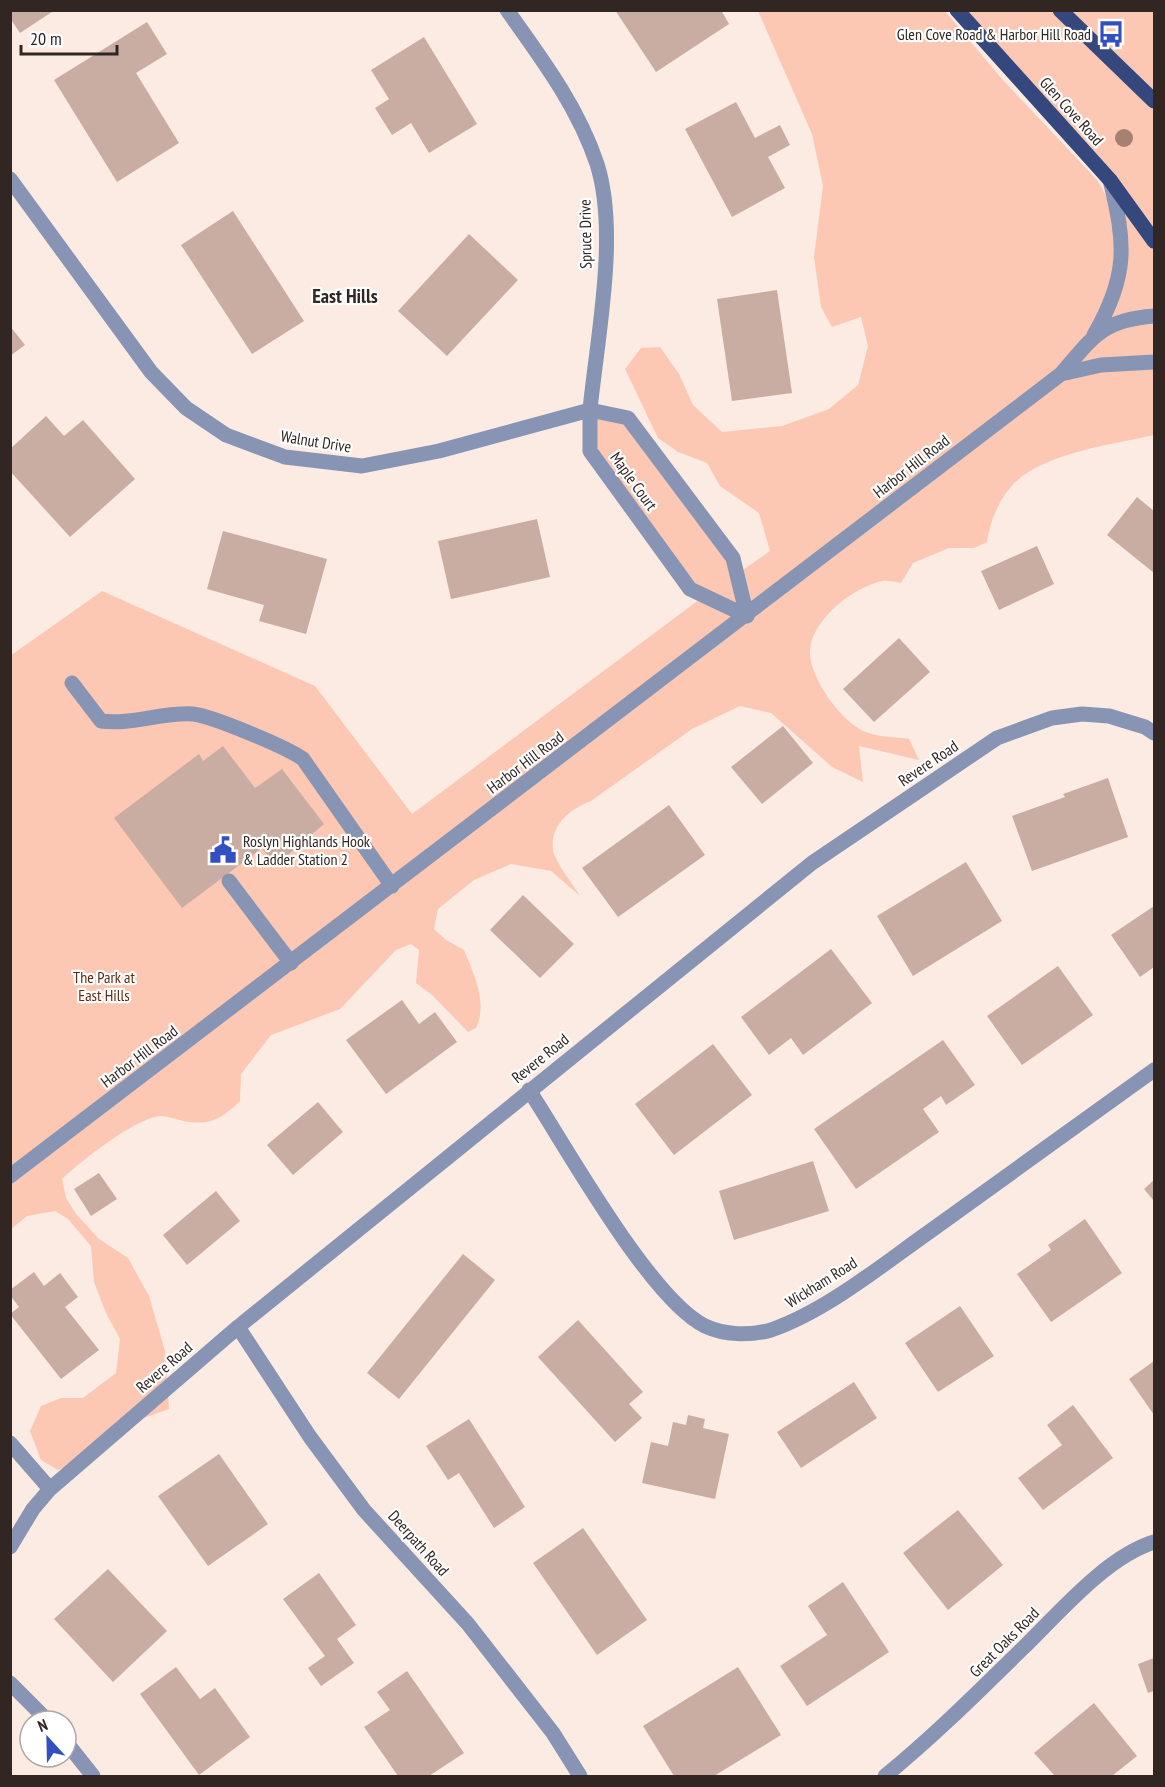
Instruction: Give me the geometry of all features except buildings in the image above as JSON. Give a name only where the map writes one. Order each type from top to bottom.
[{"type":"main road","name":"Glen Cove Road","points":[[957,10],[1110,180],[1155,241]]},
{"type":"main road","points":[[1059,10],[1155,101]]},
{"type":"street","name":"Spruce Drive","points":[[507,10],[554,76],[580,122],[598,166],[606,214],[605,271],[590,410]]},
{"type":"street","name":"Walnut Drive","points":[[10,179],[151,372],[186,408],[226,435],[285,457],[362,466],[439,451],[590,410]]},
{"type":"street","points":[[1092,338],[1108,311],[1118,283],[1122,254],[1121,225],[1110,180]]},
{"type":"street","name":"Harbor Hill Road","points":[[10,1176],[747,616],[1060,374],[1092,338],[1117,322],[1155,316]]},
{"type":"street","name":"Harbor Hill Road","points":[[1060,374],[1101,365],[1155,362]]},
{"type":"street","name":"Maple Court","points":[[590,410],[628,418],[733,558],[747,616],[690,589],[590,451],[590,410]]},
{"type":"street","points":[[72,682],[101,721],[117,723],[194,714],[287,748],[303,759],[393,886]]},
{"type":"street","name":"Revere Road","points":[[10,1547],[33,1509],[50,1489],[238,1328],[812,863],[997,738],[1052,718],[1082,714],[1109,716],[1145,727],[1155,734]]},
{"type":"street","points":[[229,881],[291,963]]},
{"type":"street","name":"Wickham Road","points":[[530,1090],[621,1233],[669,1296],[690,1317],[706,1326],[729,1333],[751,1334],[768,1331],[811,1312],[886,1262],[1155,1070]]},
{"type":"street","name":"Deerpath Road","points":[[238,1328],[310,1437],[364,1510],[468,1624],[553,1733],[580,1776]]},
{"type":"street","points":[[10,1443],[50,1489]]},
{"type":"street","name":"Great Oaks Road","points":[[885,1776],[931,1739],[1086,1587],[1123,1557],[1155,1542]]},
{"type":"street","points":[[10,1683],[36,1709]]},
{"type":"street","points":[[78,1757],[93,1776]]},
{"type":"green space","name":"The Park at East Hills","points":[[758,11],[945,11],[1001,78],[1098,181],[1120,222],[1110,180],[957,11],[1154,11],[1154,435],[1077,452],[1038,467],[1022,476],[1001,500],[987,542],[974,548],[949,548],[913,563],[901,583],[882,581],[859,590],[836,606],[818,627],[810,650],[811,661],[829,699],[848,720],[868,733],[909,739],[919,760],[859,746],[863,782],[832,767],[771,713],[740,706],[692,729],[591,801],[569,813],[558,826],[553,841],[554,854],[580,896],[551,871],[511,864],[474,880],[438,909],[434,929],[446,940],[464,950],[475,979],[481,1009],[476,1028],[468,1032],[432,995],[416,983],[419,950],[411,944],[396,950],[340,1009],[271,1035],[241,1074],[240,1101],[221,1117],[201,1123],[162,1116],[149,1119],[108,1142],[62,1179],[66,1198],[76,1214],[99,1239],[128,1258],[149,1296],[165,1351],[169,1409],[135,1421],[88,1458],[58,1470],[41,1460],[30,1431],[41,1406],[61,1398],[83,1398],[116,1373],[120,1339],[106,1313],[94,1282],[91,1246],[68,1219],[55,1211],[27,1216],[11,1229],[10,656],[102,591],[315,686],[412,814],[704,596],[590,451],[590,410],[628,418],[737,574],[770,551],[759,513],[720,486],[707,463],[678,452],[658,438],[625,369],[641,348],[660,347],[679,374],[693,405],[722,432],[782,426],[829,409],[858,385],[868,346],[861,317],[832,327],[821,307],[814,257],[823,186],[812,134]]},
{"type":"place","name":"Glen Cove Road & Harbor Hill Road","points":[[1111,34]]},
{"type":"place","name":"Roslyn Highlands Hook & Ladder Station 2","points":[[223,850]]},
{"type":"district","name":"East Hills","points":[[345,296]]}]
